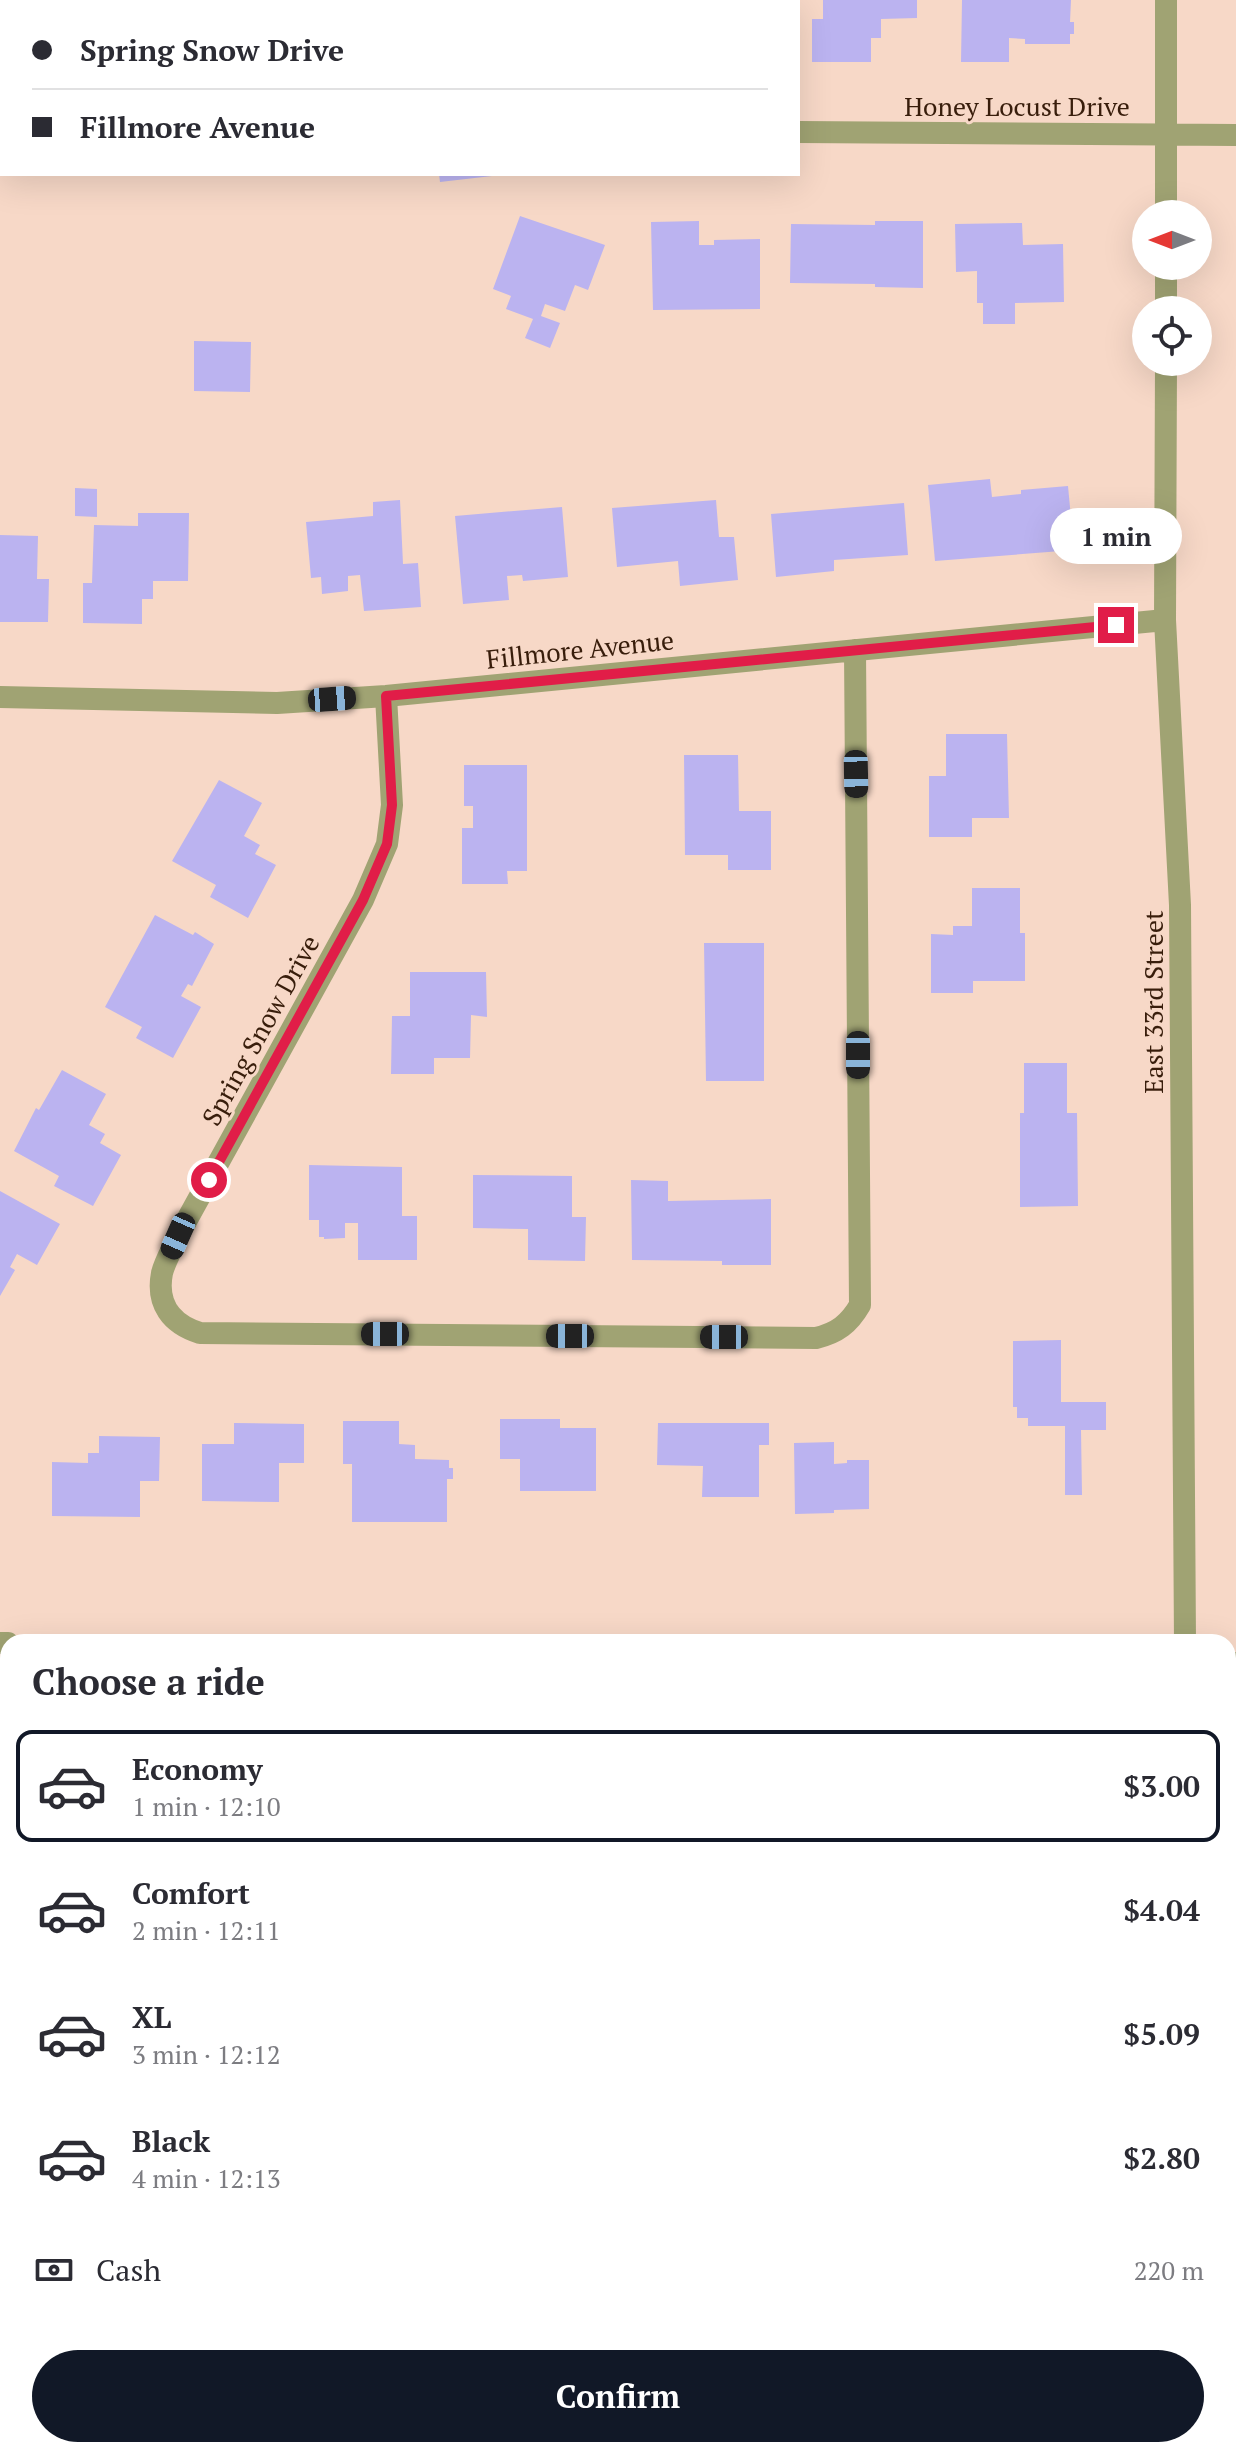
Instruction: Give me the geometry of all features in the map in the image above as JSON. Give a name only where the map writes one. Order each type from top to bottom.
[{"type":"street","points":[[1166,0],[1166,200]]},
{"type":"street","name":"Honey Locust Drive","points":[[800,132],[1236,135]]},
{"type":"street","name":"East 33rd Street","points":[[1166,376],[1165,620],[1180,905],[1185,1634]]},
{"type":"street","name":"Fillmore Avenue","points":[[0,697],[277,703],[386,696],[1165,620]]},
{"type":"street","name":"Spring Snow Drive","points":[[386,696],[392,805],[387,844],[363,900],[178,1236],[162,1272],[165,1306],[172,1319],[200,1333],[816,1338],[830,1335],[841,1328],[852,1319],[860,1305],[855,650]]},
{"type":"building","points":[[823,0],[917,0],[917,18],[881,19],[881,38],[871,38],[871,62],[812,62],[812,19],[823,19]]},
{"type":"building","points":[[962,0],[1071,0],[1070,22],[1074,22],[1074,34],[1070,34],[1070,44],[1025,44],[1025,39],[1009,38],[1009,62],[961,62]]},
{"type":"building","points":[[439,176],[492,176],[440,182]]},
{"type":"building","points":[[520,216],[605,245],[588,290],[575,285],[565,311],[545,304],[541,316],[560,323],[550,348],[525,338],[533,319],[506,309],[511,296],[493,289]]},
{"type":"building","points":[[699,221],[699,245],[714,245],[714,240],[760,239],[760,309],[653,310],[651,222]]},
{"type":"building","points":[[875,221],[923,221],[923,288],[790,283],[791,224],[875,225]]},
{"type":"building","points":[[1022,223],[1023,245],[1063,244],[1064,302],[1015,303],[1015,324],[983,324],[983,303],[977,303],[977,271],[956,272],[955,224]]},
{"type":"building","points":[[194,341],[251,342],[250,392],[194,391]]},
{"type":"building","points":[[990,479],[992,497],[1021,494],[1021,490],[1068,486],[1074,550],[935,561],[928,485]]},
{"type":"building","points":[[75,488],[97,489],[97,517],[75,516]]},
{"type":"building","points":[[400,500],[403,564],[418,563],[421,607],[364,611],[360,575],[348,576],[348,591],[322,594],[321,577],[311,578],[306,522],[373,516],[373,502]]},
{"type":"building","points":[[716,500],[719,537],[734,537],[738,580],[680,586],[678,561],[617,567],[612,508]]},
{"type":"building","points":[[904,503],[908,555],[834,560],[834,571],[776,577],[771,514]]},
{"type":"building","points":[[562,507],[568,577],[523,581],[522,575],[507,576],[509,600],[463,604],[455,516]]},
{"type":"building","points":[[138,513],[189,513],[188,581],[153,581],[153,599],[142,599],[142,624],[83,623],[83,583],[92,583],[94,525],[138,526]]},
{"type":"building","points":[[0,535],[38,536],[37,579],[49,579],[48,622],[0,622]]},
{"type":"building","points":[[946,734],[1007,734],[1009,818],[972,818],[972,837],[929,837],[929,776],[946,776]]},
{"type":"building","points":[[684,755],[738,755],[739,811],[771,811],[771,870],[728,870],[728,855],[685,855]]},
{"type":"building","points":[[464,765],[527,765],[527,871],[507,871],[508,884],[462,884],[462,828],[473,828],[473,806],[464,806]]},
{"type":"building","points":[[219,780],[262,803],[244,836],[260,845],[255,854],[276,865],[248,918],[210,897],[216,885],[172,861]]},
{"type":"building","points":[[972,888],[1020,888],[1020,933],[1025,933],[1025,981],[973,981],[973,993],[931,993],[931,934],[953,935],[953,926],[972,926]]},
{"type":"building","points":[[155,915],[214,944],[192,986],[188,984],[181,996],[201,1007],[173,1058],[136,1038],[142,1027],[105,1007]]},
{"type":"building","points":[[704,943],[764,943],[764,1081],[706,1081]]},
{"type":"building","points":[[410,972],[486,972],[487,1017],[471,1015],[470,1058],[434,1058],[434,1074],[391,1074],[392,1016],[410,1016]]},
{"type":"building","points":[[1024,1063],[1067,1063],[1067,1113],[1077,1113],[1078,1206],[1020,1207],[1020,1113],[1024,1113]]},
{"type":"building","points":[[62,1070],[106,1094],[89,1125],[105,1134],[100,1143],[121,1155],[93,1206],[54,1186],[59,1176],[14,1151],[36,1108],[39,1110]]},
{"type":"building","points":[[309,1165],[402,1167],[402,1216],[417,1216],[417,1260],[358,1260],[358,1223],[345,1223],[345,1238],[319,1237],[319,1220],[309,1220]]},
{"type":"building","points":[[473,1175],[572,1176],[572,1217],[586,1217],[585,1261],[528,1260],[528,1229],[473,1228]]},
{"type":"building","points":[[631,1180],[668,1181],[668,1201],[771,1199],[771,1265],[632,1260]]},
{"type":"building","points":[[0,1191],[60,1224],[37,1265],[17,1254],[10,1267],[15,1270],[0,1296]]},
{"type":"building","points":[[1061,1340],[1061,1402],[1106,1402],[1106,1430],[1081,1430],[1082,1495],[1065,1495],[1065,1426],[1028,1426],[1028,1418],[1017,1418],[1017,1407],[1013,1407],[1013,1341]]},
{"type":"building","points":[[500,1419],[560,1419],[560,1428],[596,1428],[596,1491],[520,1491],[520,1459],[500,1459]]},
{"type":"building","points":[[343,1421],[399,1421],[399,1444],[415,1445],[415,1459],[449,1460],[453,1479],[447,1479],[447,1522],[352,1522],[352,1464],[343,1464]]},
{"type":"building","points":[[234,1423],[304,1424],[304,1463],[279,1463],[279,1502],[202,1501],[202,1444],[234,1444]]},
{"type":"building","points":[[658,1423],[769,1423],[769,1445],[759,1445],[759,1497],[702,1497],[703,1466],[657,1465]]},
{"type":"building","points":[[99,1436],[160,1437],[159,1481],[140,1481],[140,1517],[52,1516],[52,1462],[88,1463],[88,1453],[99,1453]]},
{"type":"building","points":[[834,1442],[834,1464],[847,1463],[847,1460],[869,1460],[869,1509],[795,1514],[794,1443]]},
{"type":"route","points":[[209,1180],[363,900],[387,844],[392,805],[386,696],[1116,625]]}]
